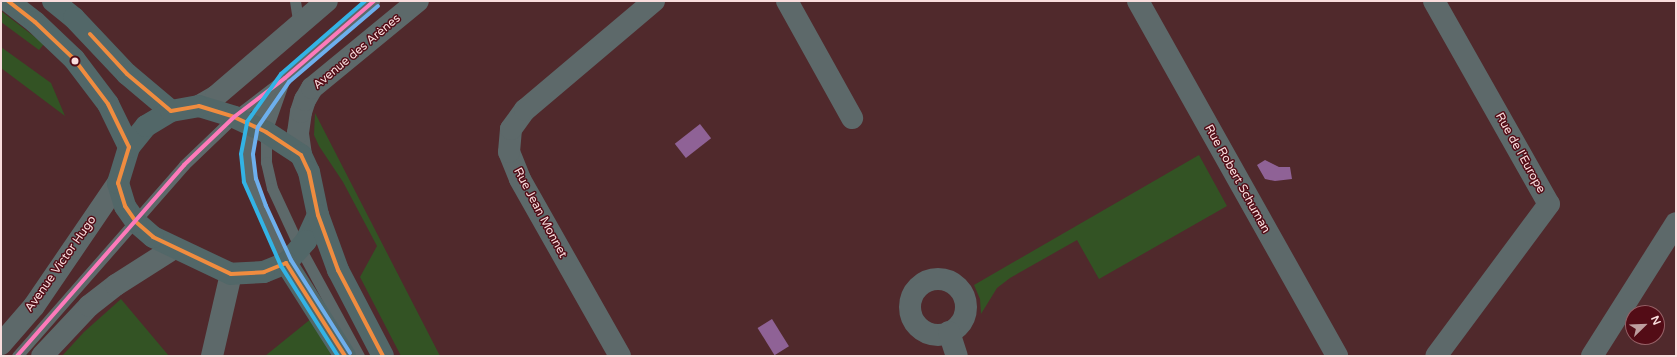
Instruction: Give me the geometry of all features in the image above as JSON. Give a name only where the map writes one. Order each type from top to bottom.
[{"type":"main road","points":[[8,1],[35,22],[74,59],[108,104],[129,147]]},
{"type":"main road","points":[[53,1],[74,18],[127,74],[171,111]]},
{"type":"main road","points":[[318,215],[312,230],[293,256],[264,272],[246,275],[231,274],[153,237],[136,222],[125,206],[118,183],[129,147],[146,126],[171,111],[199,106],[251,125],[300,156],[309,172],[318,215],[338,270],[383,356]]},
{"type":"main road","points":[[293,256],[346,356]]},
{"type":"street","points":[[199,106],[216,96],[327,1]]},
{"type":"street","name":"Avenue des Arènes","points":[[300,156],[298,133],[301,112],[312,88],[418,1]]},
{"type":"street","name":"Rue Jean Monnet","points":[[620,356],[520,179],[509,152],[511,130],[525,110],[654,1]]},
{"type":"street","points":[[787,1],[852,118]]},
{"type":"street","name":"Rue Robert Schuman","points":[[1138,1],[1337,356]]},
{"type":"street","name":"Rue de l'Europe","points":[[1434,1],[1549,204],[1436,356]]},
{"type":"street","name":"Avenue Victor Hugo","points":[[1,344],[39,300],[118,183]]},
{"type":"street","points":[[1592,356],[1676,223]]},
{"type":"street","points":[[42,356],[89,306],[116,285],[174,248]]},
{"type":"street","points":[[212,356],[231,274]]},
{"type":"street","points":[[949,332],[957,356]]},
{"type":"lane","points":[[295,1],[299,25]]},
{"type":"lane","points":[[17,356],[136,222],[184,165],[251,125],[285,78],[374,1]]},
{"type":"lane","points":[[285,78],[251,125],[246,154],[250,180],[260,208],[359,356]]},
{"type":"lane","points":[[251,125],[285,78]]},
{"type":"lane","points":[[251,125],[266,162],[272,188],[293,256]]},
{"type":"green space","points":[[1,11],[44,44],[39,50],[1,22]]},
{"type":"green space","points":[[1,47],[51,83],[65,116],[1,68]]},
{"type":"green space","points":[[315,113],[440,356],[401,356],[360,277],[377,246],[343,182],[319,146],[314,135]]},
{"type":"green space","points":[[1199,155],[1227,206],[1099,279],[1077,240],[1010,278],[997,288],[981,314],[980,299],[974,285]]},
{"type":"green space","points":[[121,299],[169,356],[62,356],[84,332]]},
{"type":"green space","points":[[312,318],[333,352],[328,356],[265,356]]},
{"type":"shaded area","points":[[700,124],[711,138],[686,158],[675,144]]},
{"type":"shaded area","points":[[1265,160],[1279,167],[1290,167],[1292,179],[1275,181],[1265,179],[1257,165]]},
{"type":"shaded area","points":[[772,319],[789,346],[775,355],[758,328]]},
{"type":"transit line","points":[[8,1],[35,22],[74,59],[108,104],[129,147]]},
{"type":"transit line","points":[[338,356],[281,266],[244,182],[241,154],[247,122],[281,74],[365,1]]},
{"type":"transit line","points":[[17,356],[184,165],[234,117],[285,78],[374,1]]},
{"type":"transit line","points":[[350,353],[291,260],[266,206],[256,179],[253,154],[258,127],[289,82],[378,6]]},
{"type":"transit line","points":[[90,34],[127,74],[171,111]]},
{"type":"transit line","points":[[171,111],[199,106],[234,117],[266,132],[301,155],[309,172],[318,215],[338,270],[383,356]]},
{"type":"transit line","points":[[129,147],[118,183],[125,206],[136,222],[153,237],[231,274],[264,272],[286,263]]},
{"type":"transit line","points":[[286,263],[345,356]]}]
